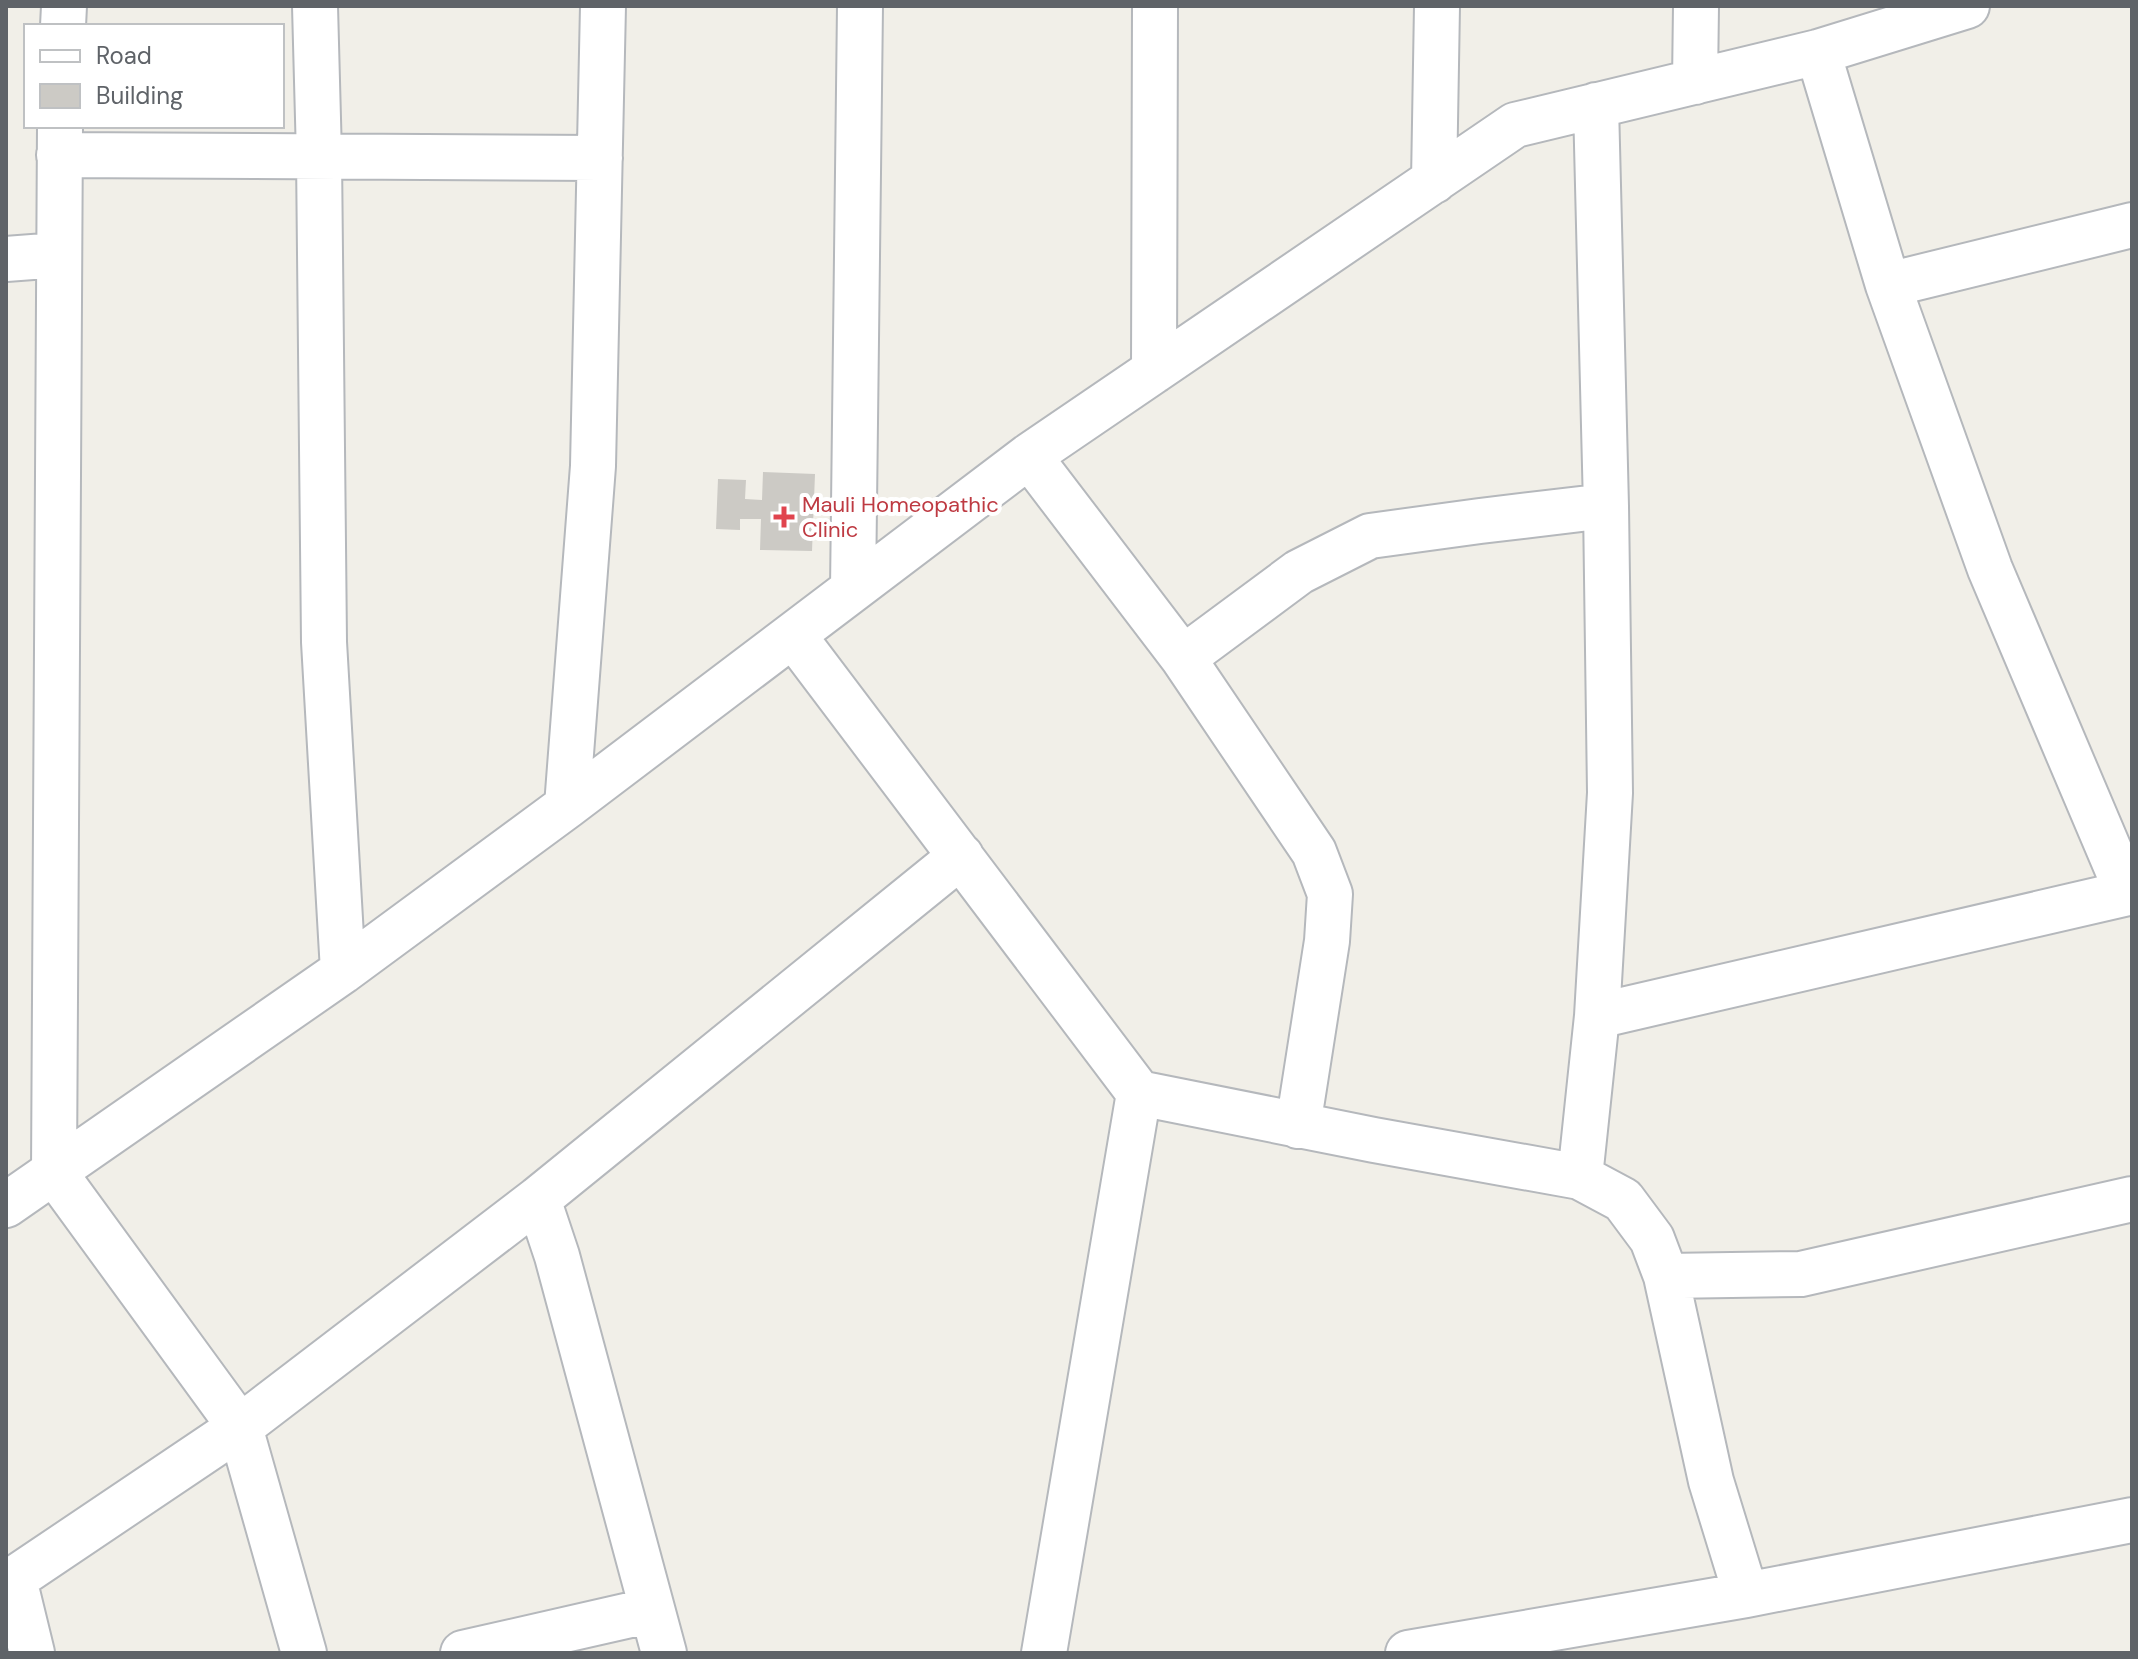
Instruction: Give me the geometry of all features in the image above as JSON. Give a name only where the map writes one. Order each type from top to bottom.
[{"type":"street","points":[[315,6],[324,642],[343,971]]},
{"type":"street","points":[[567,806],[593,466],[603,6]]},
{"type":"street","points":[[853,589],[860,6]]},
{"type":"street","points":[[1154,371],[1155,6]]},
{"type":"street","points":[[1434,181],[1437,6]]},
{"type":"street","points":[[1695,82],[1696,6]]},
{"type":"street","points":[[6,1205],[343,971],[567,806],[1029,456],[1515,125],[1818,52],[1967,6]]},
{"type":"street","points":[[1597,1016],[2130,892],[1990,569],[1888,285],[1818,52]]},
{"type":"street","points":[[1580,1177],[1597,1016],[1610,793],[1596,105]]},
{"type":"street","points":[[304,1653],[240,1427],[54,1172],[60,140],[319,156],[600,158]]},
{"type":"street","points":[[1888,285],[2132,225]]},
{"type":"street","points":[[6,259],[59,255]]},
{"type":"street","points":[[1029,456],[1183,658],[1314,852],[1330,894],[1327,941],[1298,1126]]},
{"type":"street","points":[[1183,658],[1299,572],[1370,536],[1606,506]]},
{"type":"street","points":[[793,635],[1139,1093],[1298,1126],[1580,1177],[1623,1200],[1652,1239],[1666,1276],[1711,1481],[1746,1595]]},
{"type":"street","points":[[32,1653],[10,1581],[240,1427],[538,1199],[961,856]]},
{"type":"street","points":[[1044,1653],[1139,1093]]},
{"type":"street","points":[[538,1199],[557,1256],[664,1653]]},
{"type":"street","points":[[1666,1276],[1801,1274],[2132,1199]]},
{"type":"street","points":[[1408,1653],[1746,1595],[2132,1520]]},
{"type":"street","points":[[463,1653],[652,1610]]},
{"type":"building","points":[[763,472],[815,474],[812,551],[760,550],[761,519],[740,519],[740,530],[716,529],[718,479],[746,480],[745,499],[762,500]]},
{"type":"place","name":"Mauli Homeopathic Clinic","points":[[784,517]]}]
